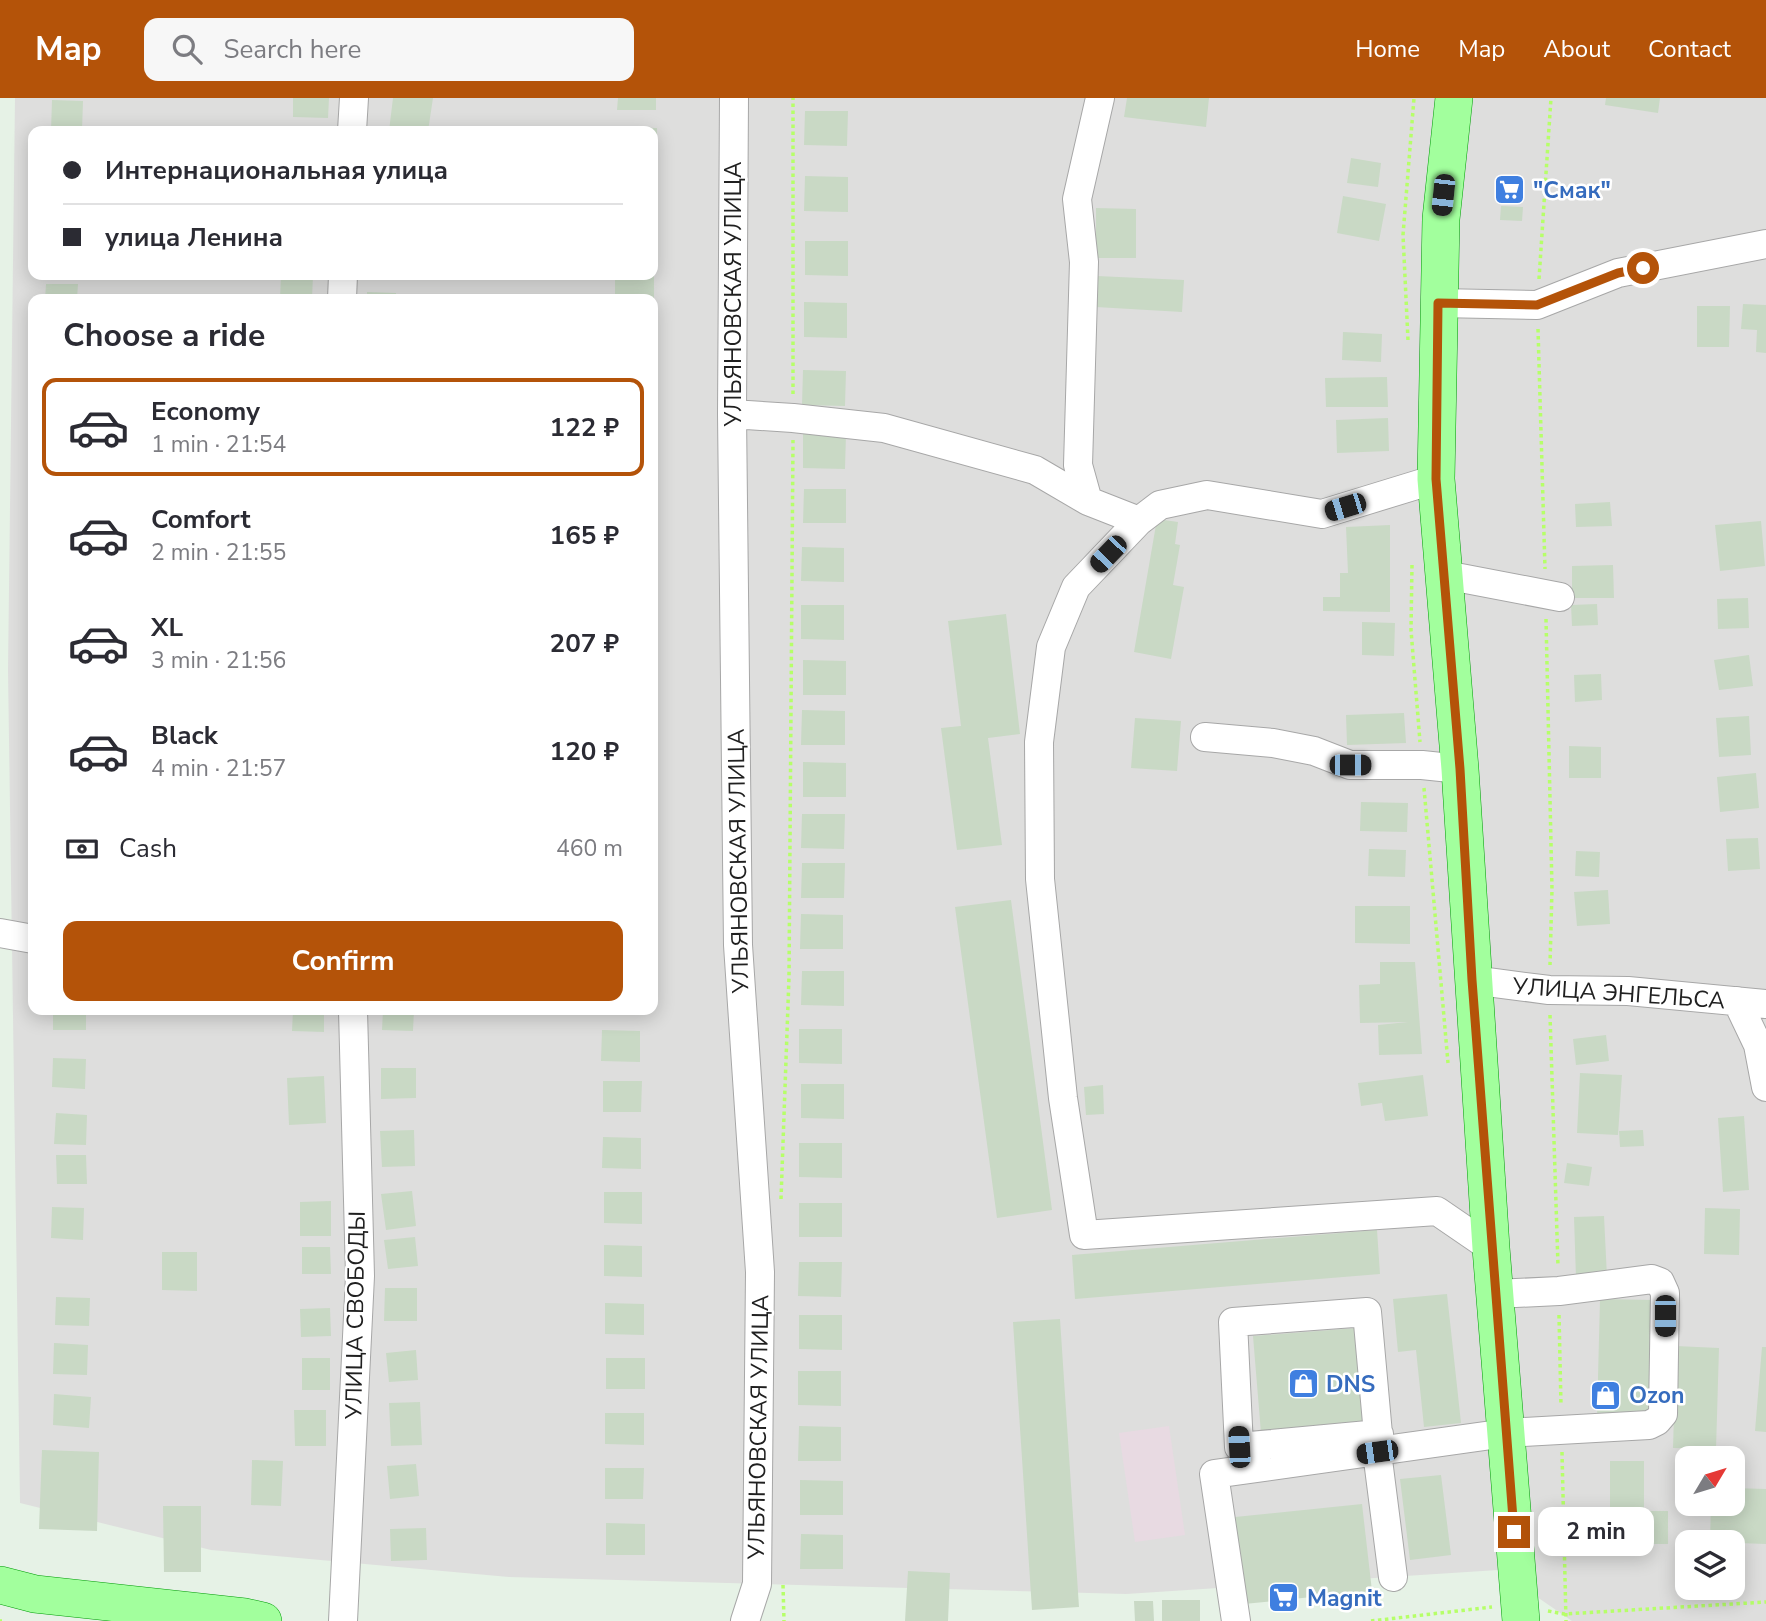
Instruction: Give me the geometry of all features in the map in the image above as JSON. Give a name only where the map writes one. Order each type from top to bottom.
[{"type":"main road","points":[[1454,98],[1441,219],[1436,479],[1460,769],[1472,980],[1506,1433],[1514,1611]]},
{"type":"main road","points":[[0,1585],[35,1594],[251,1620]]},
{"type":"street","points":[[352,126],[354,98]]},
{"type":"street","name":"УЛЬЯНОВСКАЯ УЛИЦА","points":[[734,98],[732,414],[738,945],[760,1272],[757,1584],[745,1621]]},
{"type":"street","points":[[1088,501],[1078,465],[1084,262],[1077,199],[1100,98]]},
{"type":"street","points":[[1438,303],[1537,305],[1618,273],[1766,244]]},
{"type":"street","points":[[732,414],[884,428],[1035,470],[1088,501],[1139,521]]},
{"type":"street","points":[[1436,479],[1322,514],[1208,495],[1160,505],[1139,521],[1076,587],[1051,647],[1039,742],[1040,879],[1063,1098],[1084,1235],[1437,1211],[1491,1248]]},
{"type":"street","points":[[1445,575],[1553,596]]},
{"type":"street","points":[[1205,737],[1273,743],[1314,751],[1350,765],[1422,765],[1460,769]]},
{"type":"street","points":[[0,933],[28,938]]},
{"type":"street","name":"УЛИЦА ЭНГЕЛЬСА","points":[[1472,980],[1549,990],[1628,991],[1766,1004]]},
{"type":"street","points":[[1737,1001],[1758,1045],[1766,1087]]},
{"type":"street","name":"УЛИЦА СВОБОДЫ","points":[[343,1621],[360,1276],[353,1015]]},
{"type":"street","points":[[1393,1577],[1378,1443],[1367,1312],[1233,1322],[1239,1447],[1378,1443],[1425,1446],[1506,1433],[1649,1425],[1660,1418],[1664,1406],[1663,1285],[1652,1279],[1559,1291],[1495,1294]]},
{"type":"street","points":[[1236,1621],[1214,1474],[1378,1443]]},
{"type":"path","points":[[781,1200],[789,977],[793,98]]},
{"type":"path","points":[[1550,98],[1537,305],[1553,596],[1549,990],[1566,1621]]},
{"type":"path","points":[[783,1583],[784,1621]]},
{"type":"path","points":[[1371,1621],[1514,1611],[1564,1614],[1766,1602]]},
{"type":"shaded area","points":[[15,98],[1766,98],[1766,1621],[1572,1621],[1498,1570],[1126,1594],[509,1577],[211,1550],[20,1503],[8,670]]},
{"type":"shaded area","points":[[1169,1426],[1185,1535],[1135,1542],[1119,1433]]},
{"type":"building","points":[[293,98],[329,98],[328,118],[293,117]]},
{"type":"building","points":[[393,98],[433,98],[429,126],[390,126]]},
{"type":"building","points":[[618,98],[656,98],[656,110],[617,110]]},
{"type":"building","points":[[1127,98],[1209,98],[1206,127],[1124,117]]},
{"type":"building","points":[[1606,98],[1660,98],[1658,113],[1605,105]]},
{"type":"building","points":[[52,100],[83,101],[82,126],[51,126]]},
{"type":"building","points":[[805,111],[848,111],[847,146],[804,145]]},
{"type":"building","points":[[1351,158],[1381,163],[1378,187],[1347,183]]},
{"type":"building","points":[[805,176],[848,177],[848,212],[804,211]]},
{"type":"building","points":[[1343,196],[1386,204],[1379,241],[1337,233]]},
{"type":"building","points":[[1501,206],[1523,207],[1522,221],[1500,220]]},
{"type":"building","points":[[1096,208],[1136,209],[1136,258],[1096,258]]},
{"type":"building","points":[[805,241],[848,241],[848,276],[805,275]]},
{"type":"building","points":[[1097,276],[1184,280],[1182,312],[1096,307]]},
{"type":"building","points":[[281,280],[313,280],[312,294],[280,294]]},
{"type":"building","points":[[615,280],[654,280],[654,294],[615,294]]},
{"type":"building","points":[[46,284],[78,284],[77,294],[45,294]]},
{"type":"building","points":[[367,292],[396,293],[396,294]]},
{"type":"building","points":[[804,302],[847,303],[847,338],[804,337]]},
{"type":"building","points":[[1743,304],[1766,305],[1766,353],[1756,352],[1757,330],[1741,329]]},
{"type":"building","points":[[1697,306],[1730,306],[1729,347],[1697,347]]},
{"type":"building","points":[[1343,332],[1382,334],[1381,362],[1342,360]]},
{"type":"building","points":[[803,370],[846,371],[845,406],[802,405]]},
{"type":"building","points":[[1387,377],[1388,407],[1326,407],[1325,378]]},
{"type":"building","points":[[1388,418],[1389,451],[1337,453],[1336,420]]},
{"type":"building","points":[[803,434],[846,434],[845,469],[803,468]]},
{"type":"building","points":[[804,489],[846,489],[846,523],[803,523]]},
{"type":"building","points":[[1610,502],[1612,526],[1576,527],[1575,504]]},
{"type":"building","points":[[1157,519],[1178,522],[1175,544],[1180,545],[1173,585],[1184,587],[1171,659],[1134,652]]},
{"type":"building","points":[[1761,521],[1765,566],[1720,571],[1715,525]]},
{"type":"building","points":[[1390,525],[1390,612],[1323,611],[1323,597],[1340,597],[1340,573],[1348,573],[1346,527]]},
{"type":"building","points":[[802,547],[844,548],[844,582],[801,581]]},
{"type":"building","points":[[1613,565],[1614,598],[1572,598],[1572,566]]},
{"type":"building","points":[[1748,598],[1749,628],[1718,629],[1717,599]]},
{"type":"building","points":[[1597,604],[1598,625],[1572,626],[1571,605]]},
{"type":"building","points":[[801,605],[844,605],[844,640],[801,639]]},
{"type":"building","points":[[1006,614],[1020,734],[988,738],[1002,845],[957,850],[941,728],[961,726],[948,621]]},
{"type":"building","points":[[1362,622],[1395,623],[1394,656],[1362,655]]},
{"type":"building","points":[[1749,655],[1753,686],[1719,690],[1714,660]]},
{"type":"building","points":[[803,660],[846,661],[846,695],[803,695]]},
{"type":"building","points":[[1601,674],[1602,700],[1575,702],[1574,675]]},
{"type":"building","points":[[802,710],[845,711],[845,745],[801,745]]},
{"type":"building","points":[[1404,713],[1406,743],[1347,745],[1346,715]]},
{"type":"building","points":[[1749,716],[1751,755],[1719,757],[1716,718]]},
{"type":"building","points":[[1135,718],[1181,721],[1177,771],[1131,768]]},
{"type":"building","points":[[1569,746],[1601,747],[1601,778],[1569,778]]},
{"type":"building","points":[[803,762],[846,763],[846,797],[803,797]]},
{"type":"building","points":[[1756,773],[1759,808],[1720,812],[1717,777]]},
{"type":"building","points":[[1361,802],[1408,803],[1407,832],[1360,831]]},
{"type":"building","points":[[802,814],[845,814],[844,849],[801,848]]},
{"type":"building","points":[[1758,838],[1760,869],[1728,871],[1726,839]]},
{"type":"building","points":[[1369,849],[1406,850],[1405,877],[1368,876]]},
{"type":"building","points":[[1576,851],[1600,852],[1599,877],[1575,876]]},
{"type":"building","points":[[802,863],[845,863],[844,898],[801,898]]},
{"type":"building","points":[[1608,890],[1610,924],[1577,926],[1574,892]]},
{"type":"building","points":[[1011,900],[1052,1210],[997,1218],[955,907]]},
{"type":"building","points":[[1355,906],[1410,906],[1410,944],[1355,943]]},
{"type":"building","points":[[801,914],[843,915],[843,949],[800,949]]},
{"type":"building","points":[[1380,962],[1415,962],[1422,1054],[1379,1055],[1378,1025],[1408,1022],[1360,1023],[1359,985],[1380,984]]},
{"type":"building","points":[[802,971],[844,971],[844,1006],[801,1005]]},
{"type":"building","points":[[53,1015],[86,1015],[86,1030],[53,1030]]},
{"type":"building","points":[[293,1015],[324,1015],[324,1032],[292,1031]]},
{"type":"building","points":[[383,1015],[414,1015],[413,1031],[382,1030]]},
{"type":"building","points":[[799,1029],[842,1029],[842,1064],[799,1063]]},
{"type":"building","points":[[602,1030],[640,1031],[640,1062],[601,1061]]},
{"type":"building","points":[[1606,1035],[1609,1061],[1576,1065],[1573,1039]]},
{"type":"building","points":[[53,1058],[86,1059],[85,1089],[52,1087]]},
{"type":"building","points":[[381,1068],[416,1068],[416,1098],[381,1099]]},
{"type":"building","points":[[1580,1073],[1622,1075],[1618,1135],[1577,1133]]},
{"type":"building","points":[[1423,1075],[1428,1116],[1385,1121],[1382,1103],[1361,1106],[1358,1083]]},
{"type":"building","points":[[324,1076],[326,1123],[289,1125],[287,1078]]},
{"type":"building","points":[[603,1081],[642,1081],[641,1112],[603,1112]]},
{"type":"building","points":[[801,1084],[844,1084],[844,1119],[801,1118]]},
{"type":"building","points":[[1103,1085],[1104,1114],[1086,1115],[1084,1087]]},
{"type":"building","points":[[56,1113],[87,1115],[86,1145],[54,1144]]},
{"type":"building","points":[[1744,1116],[1749,1190],[1723,1192],[1718,1118]]},
{"type":"building","points":[[414,1130],[415,1166],[382,1167],[380,1131]]},
{"type":"building","points":[[1643,1130],[1644,1146],[1620,1147],[1619,1131]]},
{"type":"building","points":[[603,1137],[641,1138],[641,1169],[602,1168]]},
{"type":"building","points":[[799,1143],[842,1143],[842,1178],[799,1177]]},
{"type":"building","points":[[56,1155],[86,1155],[87,1184],[57,1184]]},
{"type":"building","points":[[1567,1163],[1592,1167],[1589,1186],[1564,1183]]},
{"type":"building","points":[[412,1191],[416,1226],[386,1230],[381,1194]]},
{"type":"building","points":[[604,1192],[642,1192],[642,1224],[604,1223]]},
{"type":"building","points":[[331,1201],[331,1236],[300,1236],[300,1202]]},
{"type":"building","points":[[799,1203],[842,1203],[842,1237],[799,1237]]},
{"type":"building","points":[[52,1207],[84,1208],[83,1240],[51,1238]]},
{"type":"building","points":[[1705,1208],[1740,1209],[1739,1255],[1704,1254]]},
{"type":"building","points":[[1604,1216],[1607,1277],[1576,1278],[1574,1217]]},
{"type":"building","points":[[1377,1230],[1380,1274],[1075,1299],[1072,1255]]},
{"type":"building","points":[[415,1237],[418,1266],[388,1269],[384,1240]]},
{"type":"building","points":[[604,1245],[642,1246],[642,1277],[604,1276]]},
{"type":"building","points":[[302,1247],[330,1247],[331,1274],[302,1274]]},
{"type":"building","points":[[162,1252],[197,1252],[197,1291],[162,1290]]},
{"type":"building","points":[[799,1262],[842,1262],[841,1297],[798,1296]]},
{"type":"building","points":[[385,1288],[417,1288],[417,1321],[384,1321]]},
{"type":"building","points":[[1447,1294],[1461,1423],[1424,1427],[1416,1350],[1398,1352],[1393,1299]]},
{"type":"building","points":[[56,1297],[90,1298],[89,1326],[55,1325]]},
{"type":"building","points":[[1600,1299],[1653,1300],[1650,1417],[1597,1416]]},
{"type":"building","points":[[605,1303],[644,1304],[644,1335],[605,1334]]},
{"type":"building","points":[[330,1308],[331,1336],[301,1337],[300,1309]]},
{"type":"building","points":[[799,1315],[842,1315],[842,1350],[799,1349]]},
{"type":"building","points":[[1060,1319],[1079,1607],[1032,1610],[1013,1322]]},
{"type":"building","points":[[1356,1328],[1364,1426],[1261,1433],[1253,1336]]},
{"type":"building","points":[[54,1343],[88,1345],[87,1375],[53,1374]]},
{"type":"building","points":[[1676,1346],[1719,1348],[1716,1446],[1673,1448]]},
{"type":"building","points":[[1762,1347],[1766,1347],[1766,1432],[1755,1431]]},
{"type":"building","points":[[416,1350],[418,1380],[389,1382],[386,1353]]},
{"type":"building","points":[[302,1358],[330,1358],[330,1390],[302,1390]]},
{"type":"building","points":[[606,1358],[645,1358],[645,1389],[606,1389]]},
{"type":"building","points":[[798,1371],[841,1371],[841,1406],[798,1405]]},
{"type":"building","points":[[54,1394],[91,1397],[89,1428],[53,1425]]},
{"type":"building","points":[[420,1402],[422,1445],[391,1446],[389,1403]]},
{"type":"building","points":[[294,1410],[326,1410],[326,1446],[295,1446]]},
{"type":"building","points":[[605,1413],[644,1413],[644,1445],[605,1444]]},
{"type":"building","points":[[799,1426],[841,1427],[841,1461],[798,1461]]},
{"type":"building","points":[[42,1450],[99,1452],[97,1531],[39,1529]]},
{"type":"building","points":[[252,1460],[283,1461],[281,1506],[251,1505]]},
{"type":"building","points":[[1610,1461],[1644,1461],[1644,1511],[1668,1511],[1668,1544],[1610,1544]]},
{"type":"building","points":[[416,1464],[419,1496],[390,1499],[387,1466]]},
{"type":"building","points":[[605,1468],[644,1468],[643,1499],[605,1499]]},
{"type":"building","points":[[1441,1475],[1451,1555],[1410,1560],[1400,1479]]},
{"type":"building","points":[[800,1480],[843,1481],[843,1515],[800,1515]]},
{"type":"building","points":[[1745,1488],[1766,1489],[1766,1544],[1745,1543],[1745,1530],[1710,1530],[1711,1516],[1745,1516]]},
{"type":"building","points":[[1362,1504],[1372,1591],[1244,1604],[1235,1517]]},
{"type":"building","points":[[163,1506],[201,1506],[201,1572],[164,1572]]},
{"type":"building","points":[[606,1523],[645,1524],[645,1555],[606,1555]]},
{"type":"building","points":[[426,1528],[427,1560],[391,1561],[390,1529]]},
{"type":"building","points":[[801,1534],[843,1535],[843,1569],[800,1569]]},
{"type":"building","points":[[908,1571],[950,1573],[948,1621],[905,1621]]},
{"type":"building","points":[[1162,1600],[1200,1600],[1200,1621],[1162,1621]]},
{"type":"building","points":[[1134,1601],[1153,1601],[1154,1621],[1135,1621]]},
{"type":"place","name":"\"Смак\"","points":[[1510,190]]},
{"type":"place","name":"DNS","points":[[1303,1384]]},
{"type":"place","name":"Ozon","points":[[1606,1395]]},
{"type":"place","name":"Magnit","points":[[1284,1598]]},
{"type":"route","points":[[1514,1532],[1472,980],[1460,769],[1436,479],[1438,303],[1537,305],[1618,273],[1643,268]]}]
